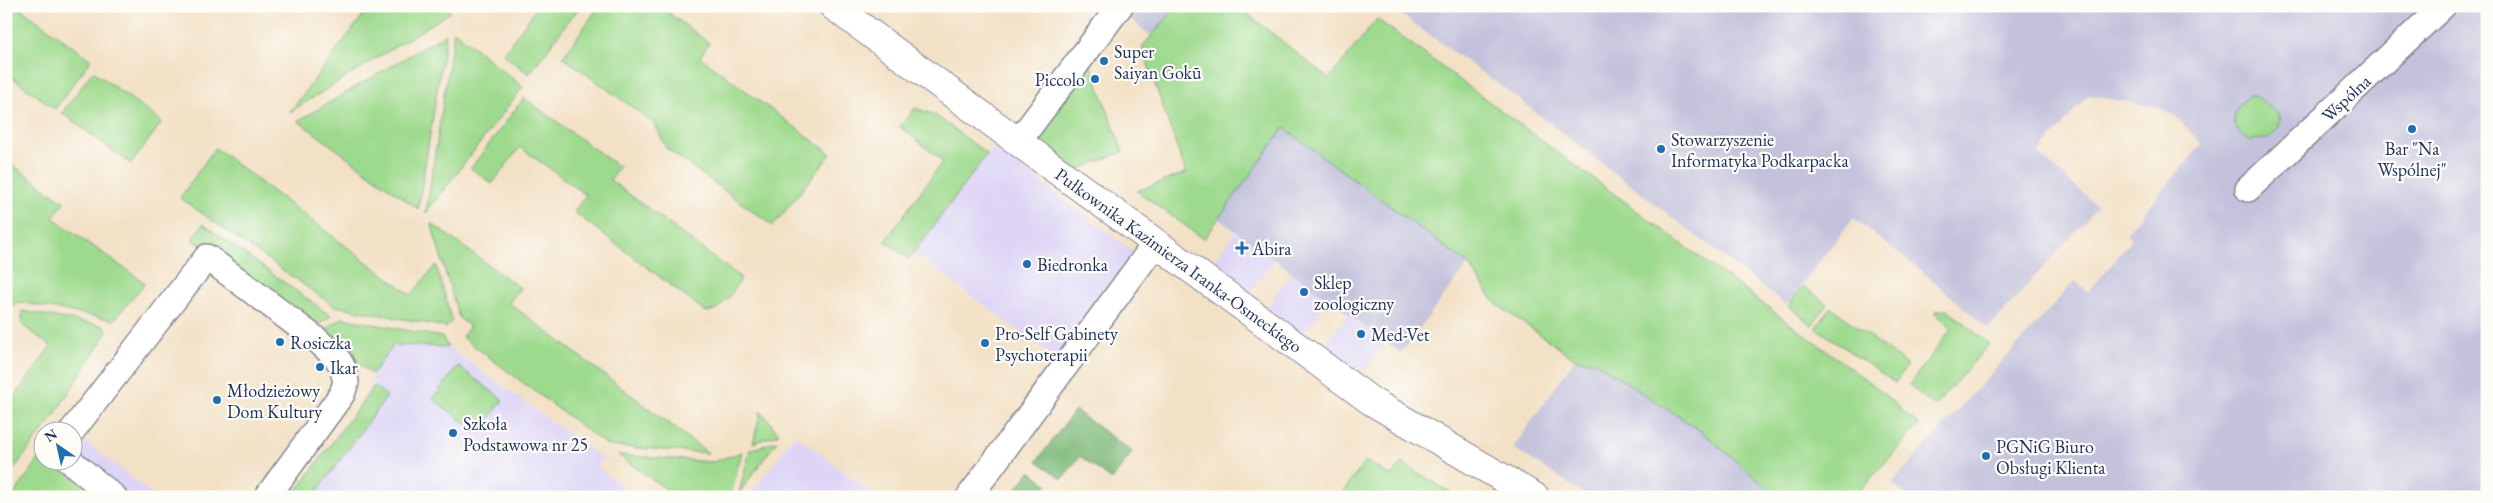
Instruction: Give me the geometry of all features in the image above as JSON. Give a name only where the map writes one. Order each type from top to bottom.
[{"type":"street","name":"Pułkownika Kazimierza Iranka-Osmeckiego","points":[[833,6],[1371,401],[1536,497]]},
{"type":"street","points":[[1018,142],[1120,6]]},
{"type":"street","name":"Wspólna","points":[[2248,189],[2442,6]]},
{"type":"street","points":[[969,497],[1155,244]]},
{"type":"street","points":[[81,420],[207,257],[317,340],[337,358],[344,374],[346,382],[342,394],[267,497]]},
{"type":"street","points":[[81,470],[114,497]]},
{"type":"shaded area","points":[[1135,6],[1177,6],[1151,36],[1127,16]]},
{"type":"shaded area","points":[[1389,6],[2487,6],[2487,497],[1908,497],[1892,483],[2075,281],[2088,292],[2132,239],[2126,233],[2202,144],[2175,116],[2160,108],[2088,95],[2038,154],[2098,206],[1988,329],[1924,273],[1853,218],[1786,305],[1516,97]]},
{"type":"shaded area","points":[[1284,128],[1468,264],[1401,353],[1218,218]]},
{"type":"shaded area","points":[[993,147],[1134,252],[1055,358],[914,253]]},
{"type":"shaded area","points":[[1236,231],[1274,259],[1248,295],[1210,267]]},
{"type":"shaded area","points":[[1292,272],[1329,300],[1302,335],[1265,308]]},
{"type":"shaded area","points":[[1348,314],[1386,342],[1360,377],[1322,349]]},
{"type":"shaded area","name":"Szkoła Podstawowa nr 25","points":[[394,345],[448,347],[603,459],[597,467],[636,497],[292,497],[373,386],[372,374]]},
{"type":"shaded area","points":[[1575,359],[1595,362],[1701,431],[1778,497],[1589,497],[1513,448]]},
{"type":"shaded area","points":[[795,435],[877,497],[749,497]]},
{"type":"shaded area","points":[[82,439],[156,497],[12,497],[32,469],[82,470]]},
{"type":"green space","points":[[6,6],[17,6],[91,60],[55,109],[6,73]]},
{"type":"green space","points":[[370,6],[445,6],[451,12],[290,112]]},
{"type":"green space","points":[[538,6],[580,6],[529,74],[503,54]]},
{"type":"green space","points":[[599,6],[659,6],[709,43],[700,57],[831,154],[773,226],[666,148],[655,124],[563,57]]},
{"type":"green space","points":[[1177,6],[1238,6],[1329,79],[1377,19],[1877,388],[1919,425],[1854,497],[1778,497],[1701,431],[1595,362],[1575,359],[1496,304],[1468,264],[1284,128],[1204,239],[1137,191],[1186,173],[1142,47]]},
{"type":"green space","points":[[454,31],[523,87],[426,213]]},
{"type":"green space","points":[[446,34],[418,209],[298,121]]},
{"type":"green space","points":[[1089,61],[1123,152],[1077,170],[1043,147],[1040,132]]},
{"type":"green space","points":[[93,71],[162,122],[131,164],[62,113]]},
{"type":"green space","points":[[2251,96],[2258,97],[2280,116],[2279,127],[2268,139],[2249,140],[2242,135],[2235,124],[2236,111],[2244,100]]},
{"type":"green space","points":[[524,98],[619,167],[610,180],[741,278],[731,294],[718,308],[706,312],[574,212],[586,195],[520,147],[492,184],[471,168]]},
{"type":"green space","points":[[915,108],[935,115],[987,154],[909,259],[885,241],[943,161],[900,127]]},
{"type":"green space","points":[[215,148],[411,295],[436,265],[452,321],[446,327],[334,306],[180,198]]},
{"type":"green space","points":[[6,160],[64,202],[53,218],[145,283],[114,320],[19,302],[6,310]]},
{"type":"green space","points":[[431,223],[520,288],[509,303],[708,453],[608,446],[462,337],[470,326],[459,318]]},
{"type":"green space","points":[[203,224],[331,316],[313,329],[192,239]]},
{"type":"green space","points":[[1803,286],[1827,304],[1812,325],[1788,306]]},
{"type":"green space","points":[[1831,307],[1907,365],[1895,383],[1816,328]]},
{"type":"green space","points":[[1948,310],[1989,344],[1935,406],[1909,385],[1952,328],[1935,313],[1935,311]]},
{"type":"green space","points":[[22,311],[104,326],[107,332],[51,420],[32,420],[32,445],[6,479],[6,409],[51,346],[22,325]]},
{"type":"green space","points":[[342,318],[442,337],[448,347],[394,345],[372,374],[318,334]]},
{"type":"green space","points":[[458,366],[503,400],[479,433],[433,399]]},
{"type":"green space","points":[[374,386],[387,396],[313,497],[292,497]]},
{"type":"green space","points":[[1075,410],[1132,452],[1112,480],[1080,456],[1062,479],[1037,461]]},
{"type":"green space","points":[[761,411],[779,434],[753,443]]},
{"type":"green space","points":[[777,441],[739,493],[750,450]]},
{"type":"green space","points":[[742,452],[730,497],[677,497],[618,455],[713,462]]},
{"type":"green space","points":[[1366,461],[1391,476],[1402,463],[1458,497],[1339,497]]},
{"type":"green space","points":[[32,469],[65,470],[101,497],[12,497]]},
{"type":"green space","points":[[1030,471],[1048,485],[1040,497],[1010,497]]},
{"type":"place","name":"Super Saiyan Gokū","points":[[1104,61]]},
{"type":"place","name":"Piccolo","points":[[1095,79]]},
{"type":"place","name":"Bar \"Na Wspólnej\"","points":[[2412,129]]},
{"type":"place","name":"Stowarzyszenie Informatyka Podkarpacka","points":[[1661,149]]},
{"type":"place","name":"Abira","points":[[1242,248]]},
{"type":"place","name":"Biedronka","points":[[1027,264]]},
{"type":"place","name":"Sklep zoologiczny","points":[[1304,292]]},
{"type":"place","name":"Med-Vet","points":[[1361,334]]},
{"type":"place","name":"Rosiczka","points":[[280,342]]},
{"type":"place","name":"Pro-Self Gabinety Psychoterapii","points":[[985,343]]},
{"type":"place","name":"Ikar","points":[[320,367]]},
{"type":"place","name":"Młodzieżowy Dom Kultury","points":[[217,400]]},
{"type":"place","name":"Szkoła Podstawowa nr 25","points":[[453,433]]},
{"type":"place","name":"PGNiG Biuro Obsługi Klienta","points":[[1986,456]]}]
